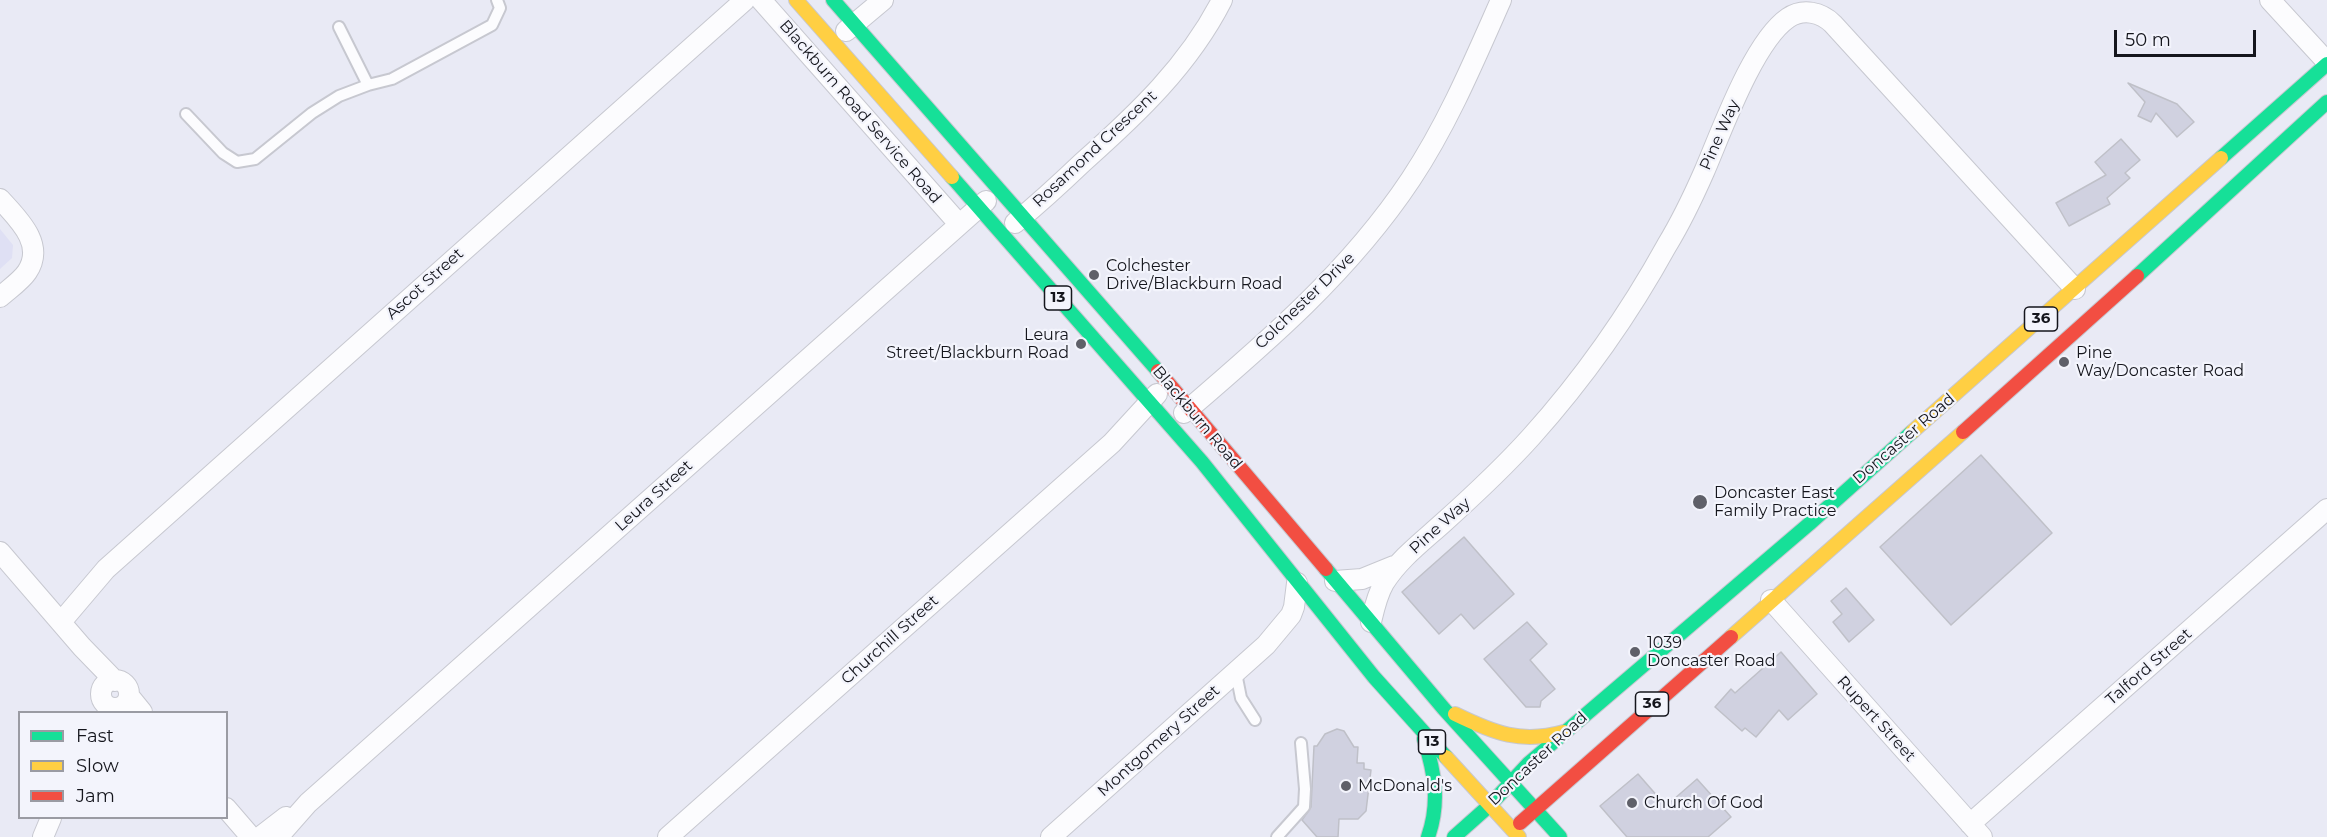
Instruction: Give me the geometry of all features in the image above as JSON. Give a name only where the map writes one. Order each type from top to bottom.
[{"type":"main road","name":"Blackburn Road","points":[[796,0],[1002,233],[1238,506],[1297,584],[1374,677],[1490,805],[1512,835]]},
{"type":"main road","name":"Blackburn Road","points":[[833,0],[1190,407],[1444,709],[1560,837]]},
{"type":"main road","name":"Doncaster Road","points":[[1454,837],[1565,732],[1809,524],[2327,63]]},
{"type":"main road","name":"Doncaster Road","points":[[1512,835],[1535,810],[2053,352],[2327,102]]},
{"type":"main road","points":[[1444,709],[1511,738],[1545,739],[1565,732]]},
{"type":"main road","points":[[1419,728],[1437,785],[1436,812],[1428,837]]},
{"type":"street","name":"Ascot Street","points":[[56,615],[745,0]]},
{"type":"street","name":"Blackburn Road Service Road","points":[[761,0],[959,225]]},
{"type":"street","points":[[833,43],[883,0]]},
{"type":"street","name":"Rosamond Crescent","points":[[1002,233],[1144,106],[1196,44],[1222,0]]},
{"type":"street","name":"Colchester Drive","points":[[1158,413],[1190,407],[1325,285],[1372,233],[1411,179],[1442,127],[1501,0]]},
{"type":"street","points":[[2270,0],[2327,63]]},
{"type":"street","name":"Pine Way","points":[[1371,622],[1379,594],[1397,565],[1510,460],[1566,397],[1609,341],[1673,236],[1704,173],[1735,99],[1757,57],[1781,25],[1794,15],[1815,13],[1833,24],[2075,289]]},
{"type":"street","name":"Leura Street","points":[[278,837],[309,802],[999,189]]},
{"type":"street","points":[[0,199],[28,232],[33,256],[28,271],[0,297]]},
{"type":"street","name":"Churchill Street","points":[[668,837],[1112,443],[1158,413],[1158,394],[1173,388]]},
{"type":"street","name":"Talford Street","points":[[1976,830],[2327,509]]},
{"type":"street","points":[[0,552],[82,647],[114,701],[139,711]]},
{"type":"street","name":"Pine Way","points":[[1330,575],[1362,579],[1397,565]]},
{"type":"street","name":"Montgomery Street","points":[[1266,645],[1287,635],[1306,619],[1312,602],[1330,575]]},
{"type":"street","name":"Montgomery Street","points":[[1051,837],[1266,645],[1291,615],[1297,584]]},
{"type":"street","name":"Rupert Street","points":[[1771,600],[1976,830]]},
{"type":"street","points":[[92,711],[114,701]]},
{"type":"street","name":"Leura Street","points":[[260,837],[280,820],[309,802]]},
{"type":"street","points":[[228,810],[252,837]]},
{"type":"street","points":[[43,837],[51,819]]},
{"type":"lane","points":[[186,114],[223,153],[237,162],[255,159],[312,113],[339,96],[392,79],[492,25],[500,8],[497,0]]},
{"type":"lane","points":[[339,27],[368,85]]},
{"type":"lane","points":[[1236,673],[1241,698],[1255,720]]},
{"type":"lane","points":[[1277,837],[1304,807],[1305,789],[1301,743]]},
{"type":"lane","points":[[1284,837],[1286,825]]},
{"type":"shaded area","points":[[0,229],[13,245],[12,258],[0,269]]},
{"type":"building","points":[[2128,83],[2177,104],[2194,122],[2177,137],[2156,113],[2151,122],[2138,116],[2145,102]]},
{"type":"building","points":[[2121,139],[2140,160],[2125,173],[2130,178],[2107,198],[2110,204],[2069,226],[2056,203],[2106,175],[2095,162]]},
{"type":"building","points":[[1981,455],[2052,533],[1951,625],[1880,547]]},
{"type":"building","points":[[1464,537],[1514,594],[1474,629],[1461,614],[1439,634],[1402,592]]},
{"type":"building","points":[[1846,588],[1874,620],[1849,642],[1833,622],[1842,614],[1831,601]]},
{"type":"building","points":[[1527,622],[1547,644],[1530,660],[1555,689],[1541,701],[1540,707],[1526,707],[1484,659]]},
{"type":"building","points":[[1781,652],[1817,694],[1788,720],[1779,710],[1756,737],[1745,728],[1742,731],[1715,707],[1731,689],[1735,693]]},
{"type":"building","points":[[1337,729],[1344,731],[1354,747],[1358,747],[1357,763],[1364,763],[1364,769],[1371,770],[1366,811],[1358,819],[1339,819],[1338,837],[1317,837],[1302,820],[1311,807],[1314,746],[1317,746],[1325,734]]},
{"type":"building","points":[[1638,774],[1666,806],[1697,779],[1731,817],[1708,837],[1627,837],[1600,806]]},
{"type":"traffic: fast","points":[[833,0],[1158,371]]},
{"type":"traffic: fast","points":[[2221,158],[2327,64]]},
{"type":"traffic: fast","points":[[2137,276],[2327,102]]},
{"type":"traffic: fast","points":[[952,177],[1202,462],[1374,677],[1446,757]]},
{"type":"traffic: fast","points":[[1454,837],[1490,805],[1529,763],[1809,524],[1912,432]]},
{"type":"traffic: fast","points":[[1326,569],[1444,709],[1560,837]]},
{"type":"traffic: fast","points":[[1424,739],[1435,788],[1434,812],[1428,837]]},
{"type":"traffic: slow","points":[[796,0],[952,177]]},
{"type":"traffic: slow","points":[[1912,432],[2221,158]]},
{"type":"traffic: slow","points":[[1731,637],[1963,432]]},
{"type":"traffic: slow","points":[[1455,714],[1482,727],[1508,735],[1534,737],[1564,732]]},
{"type":"traffic: slow","points":[[1446,757],[1519,837]]},
{"type":"traffic: jam","points":[[1963,432],[2137,276]]},
{"type":"traffic: jam","points":[[1158,371],[1326,569]]},
{"type":"traffic: jam","points":[[1520,823],[1731,637]]},
{"type":"place","name":"Colchester Drive/Blackburn Road","points":[[1094,275]]},
{"type":"place","name":"Leura Street/Blackburn Road","points":[[1081,344]]},
{"type":"place","name":"Pine Way/Doncaster Road","points":[[2064,362]]},
{"type":"place","name":"Doncaster East Family Practice","points":[[1700,502]]},
{"type":"place","name":"1039 Doncaster Road","points":[[1635,652]]},
{"type":"place","name":"McDonald's","points":[[1346,786]]},
{"type":"place","name":"Church Of God","points":[[1632,803]]}]
